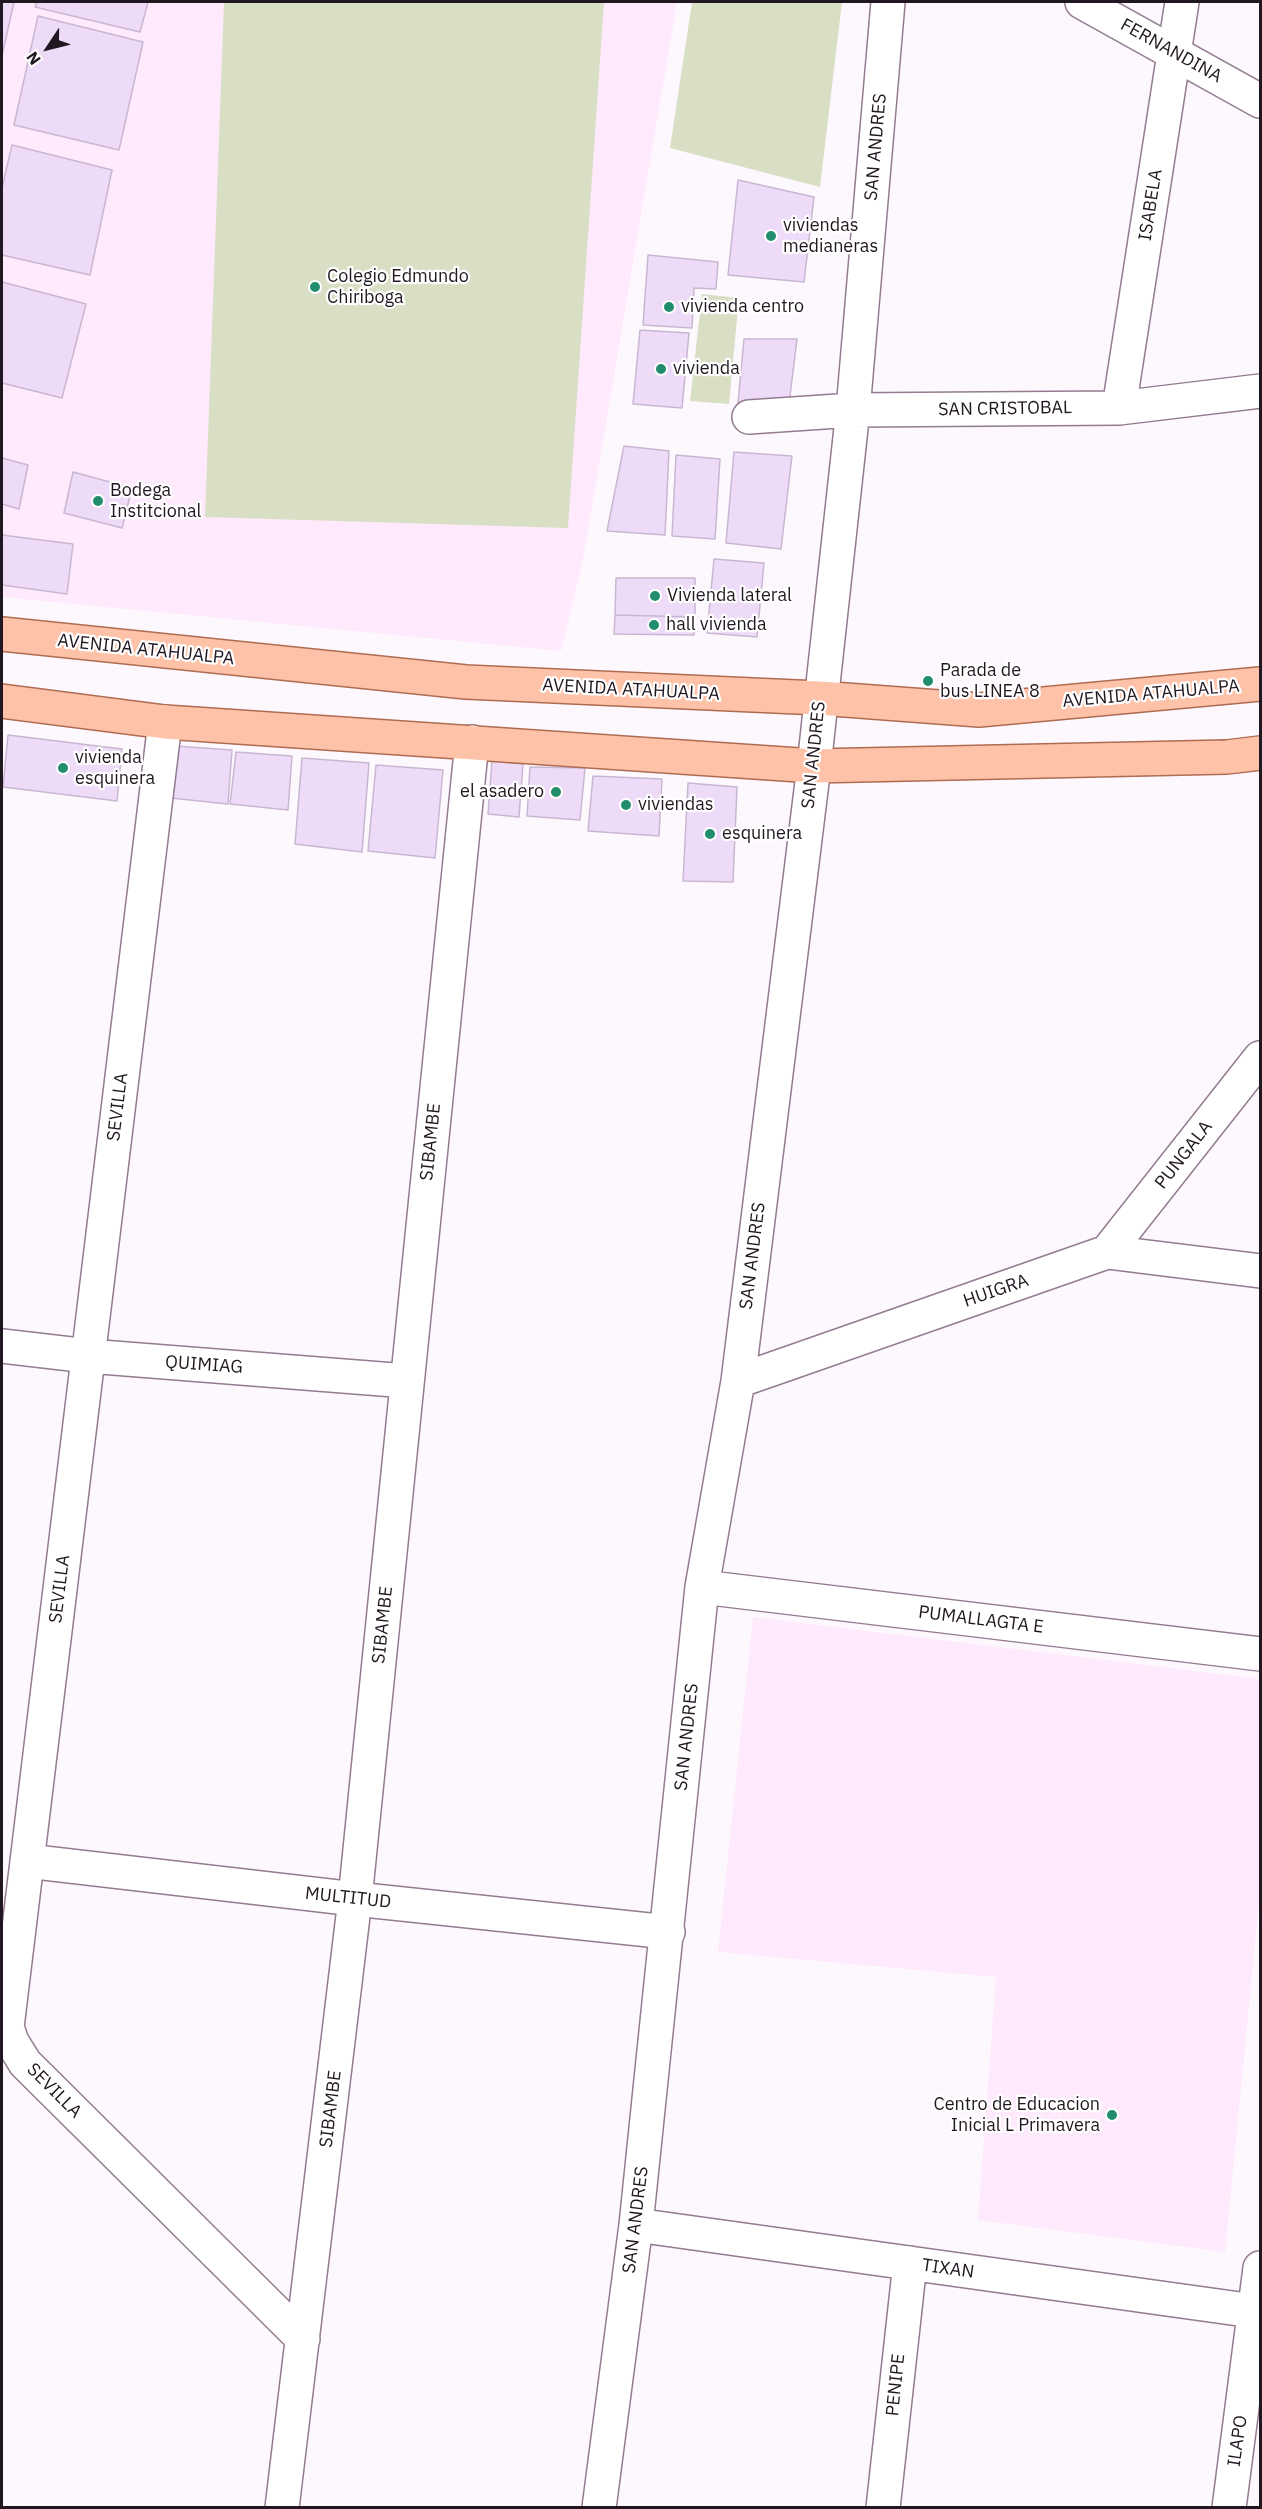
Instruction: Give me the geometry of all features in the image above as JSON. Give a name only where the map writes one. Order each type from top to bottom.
[{"type":"main road","name":"AVENIDA ATAHUALPA","points":[[2,634],[466,682],[819,698],[979,710],[1260,684]]},
{"type":"main road","points":[[2,701],[165,722],[814,766],[1227,757],[1260,753]]},
{"type":"street","name":"SAN ANDRES","points":[[599,2508],[636,2225],[702,1587],[738,1381],[814,766],[819,698],[853,410],[888,2]]},
{"type":"street","name":"FERNANDINA","points":[[1082,2],[1260,101]]},
{"type":"street","name":"ISABELA","points":[[1119,408],[1176,53],[1182,2]]},
{"type":"street","name":"SAN CRISTOBAL","points":[[749,417],[853,410],[1119,408],[1260,391]]},
{"type":"street","name":"SEVILLA","points":[[165,722],[7,2027],[12,2042],[25,2063],[303,2339]]},
{"type":"street","name":"SIBAMBE","points":[[282,2508],[355,1899],[472,742]]},
{"type":"street","name":"PUNGALA","points":[[1107,1252],[1260,1058]]},
{"type":"street","name":"HUIGRA","points":[[738,1381],[1107,1252],[1260,1271]]},
{"type":"street","name":"QUIMIAG","points":[[2,1346],[88,1356],[407,1381]]},
{"type":"street","name":"PUMALLAGTA E","points":[[702,1587],[1260,1654]]},
{"type":"street","name":"MULTITUD","points":[[27,1861],[668,1932]]},
{"type":"street","name":"TIXAN","points":[[636,2225],[1258,2311]]},
{"type":"street","name":"PENIPE","points":[[883,2508],[910,2264]]},
{"type":"street","name":"ILAPO","points":[[1229,2508],[1258,2311],[1260,2268]]},
{"type":"shaded area","name":"Colegio Edmundo Chiriboga","points":[[2,2],[677,2],[582,565],[561,651],[2,597]]},
{"type":"shaded area","points":[[753,1617],[1260,1679],[1260,1893],[1225,2252],[978,2220],[996,1977],[718,1952]]},
{"type":"green space","points":[[224,2],[604,2],[568,528],[205,517]]},
{"type":"green space","points":[[692,2],[842,2],[820,187],[670,148]]},
{"type":"green space","points":[[702,294],[739,298],[729,404],[690,401]]},
{"type":"building","points":[[2,2],[14,2],[2,56]]},
{"type":"building","points":[[37,2],[148,2],[140,32],[35,7]]},
{"type":"building","points":[[38,16],[143,42],[119,150],[14,125]]},
{"type":"building","points":[[12,145],[112,170],[90,275],[2,255],[2,188]]},
{"type":"building","name":"viviendas medianeras","points":[[738,180],[814,197],[804,282],[728,275]]},
{"type":"building","name":"vivienda centro","points":[[648,255],[718,262],[716,289],[694,288],[692,328],[643,325]]},
{"type":"building","points":[[2,282],[86,304],[62,398],[2,383]]},
{"type":"building","name":"vivienda","points":[[640,330],[689,333],[682,408],[633,404]]},
{"type":"building","points":[[744,339],[797,339],[789,404],[738,403]]},
{"type":"building","points":[[624,446],[669,451],[665,535],[607,531]]},
{"type":"building","points":[[734,452],[792,456],[781,549],[726,543]]},
{"type":"building","points":[[676,455],[720,459],[715,539],[672,536]]},
{"type":"building","points":[[2,458],[28,465],[19,509],[2,504]]},
{"type":"building","name":"Bodega Institcional","points":[[73,472],[132,488],[122,528],[64,513]]},
{"type":"building","points":[[2,535],[73,544],[67,594],[2,585]]},
{"type":"building","points":[[714,559],[764,563],[757,637],[707,633]]},
{"type":"building","name":"Vivienda lateral","points":[[616,578],[695,578],[695,617],[615,615]]},
{"type":"building","name":"hall vivienda","points":[[615,615],[695,617],[694,635],[614,634]]},
{"type":"building","name":"vivienda esquinera","points":[[8,735],[122,749],[117,801],[3,787]]},
{"type":"building","name":"vivienda esquinera","points":[[175,746],[232,750],[228,804],[170,798]]},
{"type":"building","points":[[236,752],[292,756],[288,810],[230,804]]},
{"type":"building","points":[[302,758],[369,763],[362,852],[295,844]]},
{"type":"building","points":[[492,761],[523,764],[519,817],[488,814]]},
{"type":"building","points":[[376,765],[443,770],[435,858],[368,851]]},
{"type":"building","name":"el asadero","points":[[530,767],[585,768],[580,820],[527,816]]},
{"type":"building","name":"viviendas","points":[[593,776],[662,779],[659,836],[588,831]]},
{"type":"building","name":"esquinera","points":[[688,783],[737,787],[733,882],[683,881]]},
{"type":"place","name":"viviendas medianeras","points":[[771,236]]},
{"type":"place","name":"Colegio Edmundo Chiriboga","points":[[315,287]]},
{"type":"place","name":"vivienda centro","points":[[669,307]]},
{"type":"place","name":"vivienda","points":[[661,369]]},
{"type":"place","name":"Bodega Institcional","points":[[98,501]]},
{"type":"place","name":"Vivienda lateral","points":[[655,596]]},
{"type":"place","name":"hall vivienda","points":[[654,625]]},
{"type":"place","name":"Parada de bus LINEA 8","points":[[928,681]]},
{"type":"place","name":"vivienda esquinera","points":[[63,768]]},
{"type":"place","name":"el asadero","points":[[556,792]]},
{"type":"place","name":"viviendas","points":[[626,805]]},
{"type":"place","name":"esquinera","points":[[710,834]]},
{"type":"place","name":"Centro de Educacion Inicial L Primavera","points":[[1112,2115]]}]
